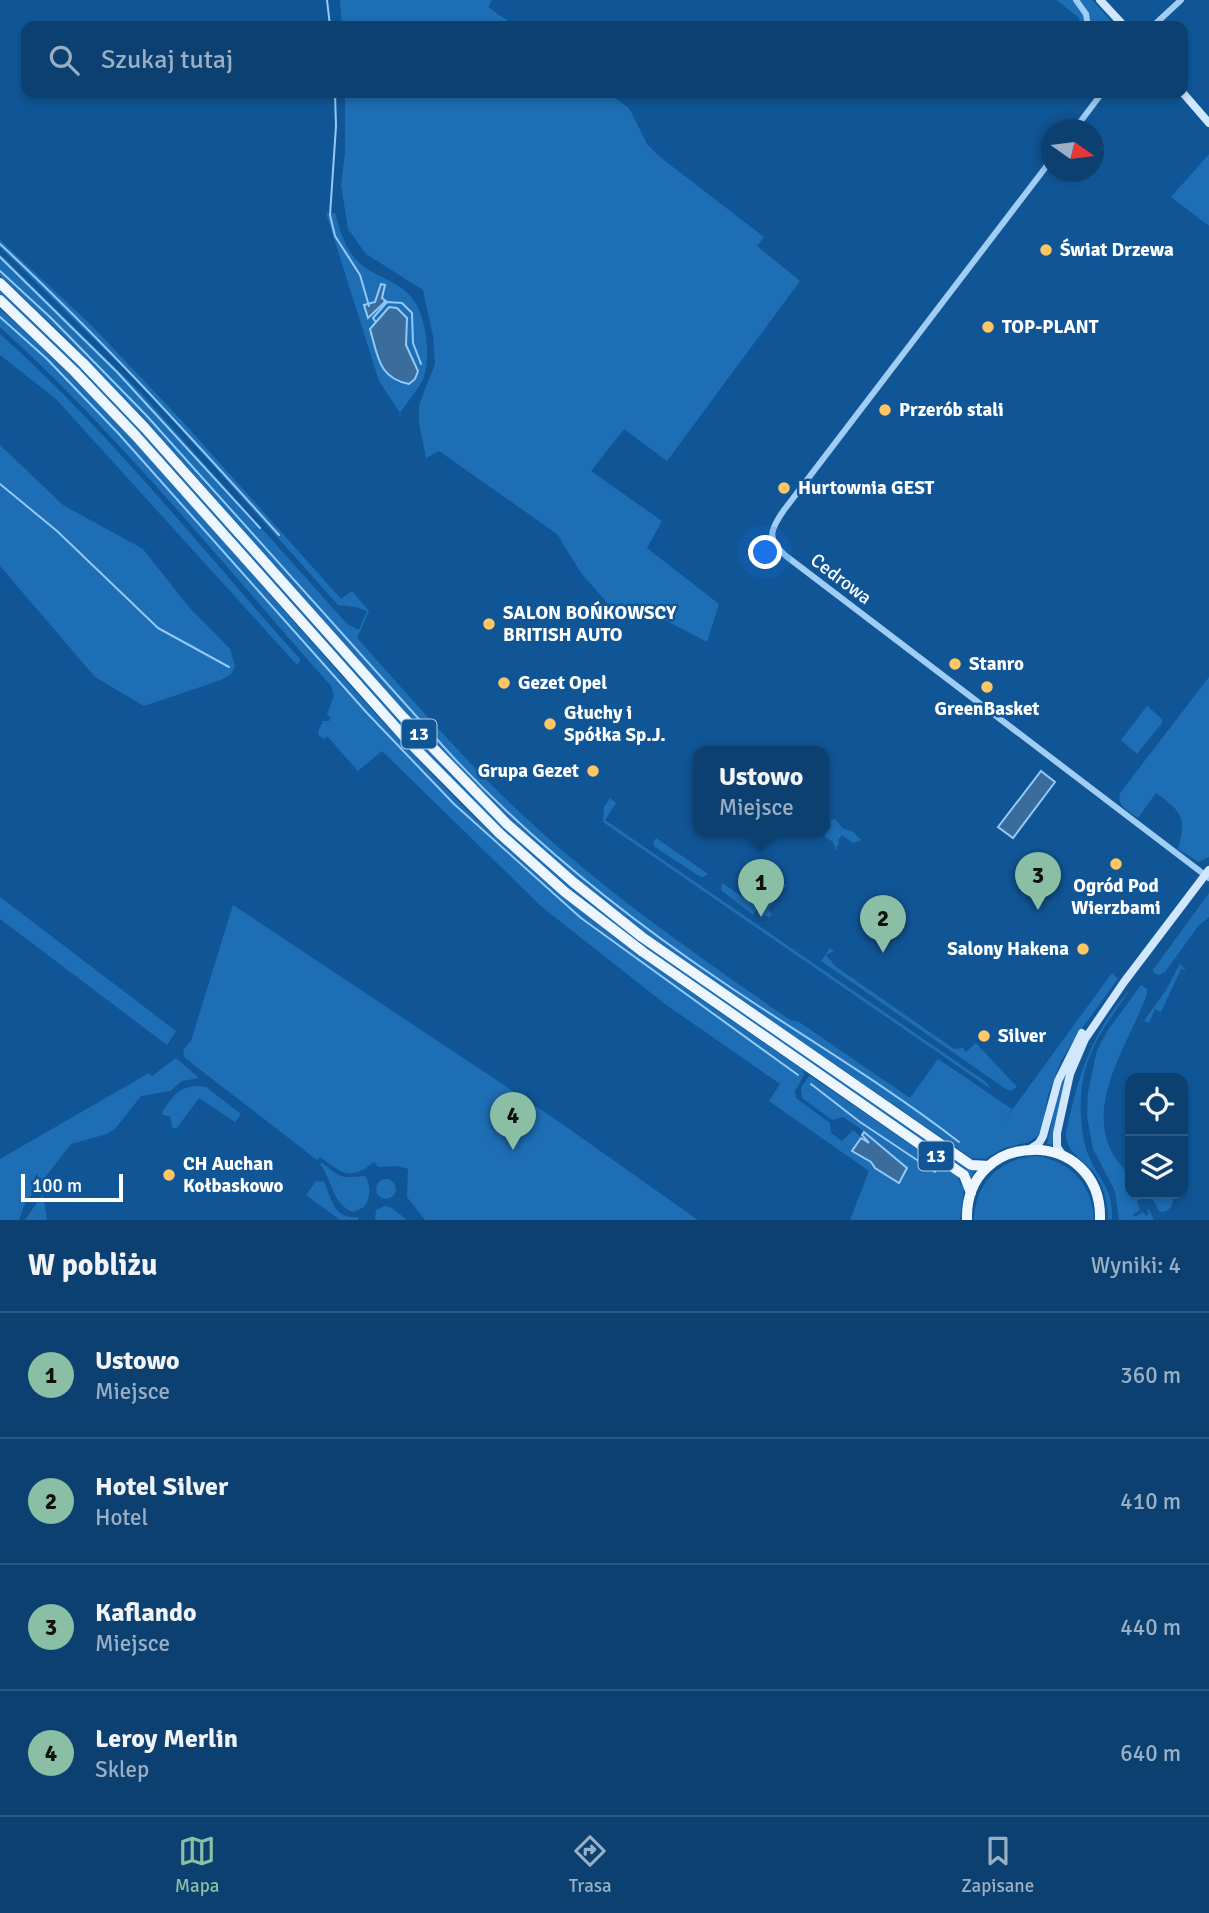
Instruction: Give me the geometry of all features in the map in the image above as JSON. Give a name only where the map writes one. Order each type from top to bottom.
[{"type":"main road","name":"13","points":[[0,283],[83,363],[145,428],[420,735],[517,833],[573,882],[686,968],[971,1165],[989,1166]]},
{"type":"main road","name":"13","points":[[0,300],[74,371],[136,436],[416,749],[499,833],[565,892],[635,946],[964,1175],[971,1193]]},
{"type":"main road","points":[[989,1166],[1008,1154],[1030,1149],[1047,1150],[1064,1157],[1081,1169],[1091,1182],[1098,1197],[1100,1220]]},
{"type":"main road","name":"13","points":[[967,1220],[971,1193],[978,1178],[989,1166]]},
{"type":"street","points":[[1076,0],[1086,14],[1087,21]]},
{"type":"street","points":[[1100,0],[1119,21]]},
{"type":"street","points":[[1158,21],[1181,0]]},
{"type":"street","points":[[1082,119],[1098,98]]},
{"type":"street","points":[[1187,98],[1209,122]]},
{"type":"street","name":"Cedrowa","points":[[1041,173],[784,510],[774,527],[772,538],[779,550],[793,562],[1208,875]]},
{"type":"street","points":[[1064,1157],[1058,1150],[1056,1140],[1070,1074],[1085,1039],[1124,982],[1208,875]]},
{"type":"street","points":[[1030,1149],[1039,1143],[1043,1136],[1055,1089],[1067,1060],[1106,1000],[1124,982]]},
{"type":"shaded area","points":[[340,0],[492,0],[488,7],[508,21],[342,21]]},
{"type":"shaded area","points":[[1057,0],[1092,0],[1111,21],[1079,21]]},
{"type":"shaded area","points":[[345,98],[615,98],[629,108],[647,144],[660,157],[764,237],[757,246],[800,281],[667,461],[624,429],[591,471],[662,521],[647,548],[719,604],[707,642],[648,611],[617,614],[581,573],[557,534],[439,451],[426,458],[419,423],[419,405],[435,364],[433,336],[423,290],[366,254],[348,229],[341,185],[345,152]]},
{"type":"shaded area","points":[[1209,154],[1209,226],[1171,197]]},
{"type":"shaded area","points":[[326,213],[335,213],[344,241],[356,260],[407,292],[421,315],[426,336],[426,368],[422,382],[400,413],[379,381]],"holes":[[[407,321],[406,345],[418,371],[370,329]]]},
{"type":"shaded area","points":[[0,240],[92,326],[183,422],[341,599],[352,591],[369,611],[357,638],[505,799],[559,848],[623,900],[790,1020],[799,1022],[910,1098],[938,1059],[1012,1109],[1004,1121],[1112,973],[1118,979],[1061,1061],[1048,1095],[1042,1129],[1037,1136],[1029,1142],[1004,1148],[985,1159],[971,1158],[650,937],[532,841],[428,738],[145,420],[68,340],[0,276],[0,254],[140,392],[347,624],[359,630],[367,611],[338,605],[144,388],[0,247]]},
{"type":"shaded area","points":[[381,284],[385,285],[382,298],[386,301],[368,318],[364,305],[375,302]]},
{"type":"shaded area","points":[[0,289],[117,403],[448,771],[532,852],[583,896],[975,1170],[971,1179],[672,968],[581,899],[503,831],[419,746],[136,429],[0,294]]},
{"type":"shaded area","points":[[389,307],[397,308],[407,318],[406,345],[418,371],[409,384],[391,377],[385,371],[370,329]]},
{"type":"shaded area","points":[[0,309],[45,349],[108,413],[382,721],[496,837],[537,874],[623,942],[803,1070],[804,1075],[795,1091],[796,1098],[830,1123],[831,1133],[842,1141],[853,1130],[870,1145],[867,1160],[874,1164],[887,1153],[861,1129],[843,1117],[832,1120],[802,1098],[801,1088],[809,1076],[957,1176],[964,1189],[960,1220],[850,1220],[869,1171],[769,1101],[780,1084],[665,1004],[542,907],[382,751],[358,771],[327,736],[325,739],[319,736],[323,721],[329,721],[331,718],[327,714],[334,696],[331,686],[129,457],[0,327]]},
{"type":"shaded area","points":[[0,334],[80,411],[154,492],[300,659],[297,665],[56,399],[0,355]]},
{"type":"shaded area","points":[[0,445],[63,505],[143,549],[188,606],[230,649],[235,666],[231,674],[221,680],[144,706],[95,677],[0,566]]},
{"type":"shaded area","points":[[1209,677],[1209,857],[1199,862],[1178,849],[1182,822],[1177,811],[1165,800],[1156,793],[1138,818],[1124,808],[1119,798],[1120,793]]},
{"type":"shaded area","points":[[1147,706],[1162,719],[1162,723],[1137,754],[1121,740]]},
{"type":"shaded area","points":[[1041,771],[1055,782],[1013,838],[998,827]]},
{"type":"shaded area","points":[[610,798],[616,803],[605,820],[986,1082],[991,1089],[603,822],[604,807]]},
{"type":"shaded area","points":[[835,819],[842,828],[853,832],[861,840],[853,843],[842,835],[836,848],[839,850],[836,850],[833,842],[826,837],[829,837],[831,820]]},
{"type":"shaded area","points":[[656,838],[708,874],[699,876],[655,847],[653,843]]},
{"type":"shaded area","points":[[773,877],[786,885],[768,910],[772,914],[769,918],[765,915],[762,918],[764,910],[758,907],[753,915],[721,890],[722,883],[749,901],[752,898],[765,907],[768,901],[763,902],[772,891],[766,887]]},
{"type":"shaded area","points":[[1209,893],[1209,917],[1199,925],[1165,972],[1159,975],[1154,973],[1153,970]]},
{"type":"shaded area","points":[[0,897],[176,1031],[167,1045],[0,919]]},
{"type":"shaded area","points":[[233,905],[555,1119],[698,1220],[425,1220],[407,1197],[408,1169],[398,1166],[378,1167],[374,1162],[358,1172],[346,1173],[320,1157],[317,1160],[185,1058],[183,1050],[191,1041]]},
{"type":"shaded area","points":[[830,948],[834,951],[826,955],[835,966],[954,1049],[963,1048],[966,1052],[976,1043],[1017,1087],[1010,1091],[1003,1087],[821,961]]},
{"type":"shaded area","points":[[1180,964],[1186,970],[1181,969],[1161,1012],[1155,1009],[1149,1023],[1144,1021],[1141,1025],[1166,990]]},
{"type":"shaded area","points":[[1141,985],[1147,989],[1112,1075],[1104,1118],[1107,1139],[1116,1159],[1125,1169],[1125,1199],[1141,1199],[1137,1201],[1140,1210],[1133,1214],[1135,1217],[1143,1212],[1146,1216],[1149,1210],[1154,1220],[1119,1220],[1115,1191],[1093,1149],[1087,1116],[1088,1092],[1097,1050],[1108,1030]]},
{"type":"shaded area","points":[[1132,988],[1093,1048],[1083,1079],[1081,1097],[1085,1145],[1110,1198],[1112,1219],[1108,1220],[1106,1198],[1100,1182],[1093,1171],[1073,1152],[1066,1133],[1081,1074],[1096,1037]]},
{"type":"shaded area","points":[[176,1058],[199,1078],[182,1081],[170,1091],[141,1096],[115,1129],[107,1134],[71,1144],[25,1203],[19,1220],[0,1220],[0,1159],[149,1073],[152,1076]]},
{"type":"shaded area","points":[[1069,1065],[1052,1145],[1047,1144],[1058,1092]]},
{"type":"shaded area","points":[[206,1087],[241,1114],[235,1122],[199,1098],[176,1129],[172,1127],[170,1116],[163,1115],[162,1112],[181,1090]]},
{"type":"shaded area","points":[[864,1132],[907,1168],[899,1183],[852,1151],[861,1138],[869,1143],[862,1135]]},
{"type":"shaded area","points":[[1036,1156],[1060,1163],[1078,1177],[1089,1196],[1094,1220],[974,1220],[979,1195],[992,1175],[1011,1162]]},
{"type":"shaded area","points":[[320,1164],[342,1176],[365,1176],[369,1191],[364,1207],[353,1212],[341,1204]]},
{"type":"shaded area","points":[[386,1179],[393,1182],[396,1189],[393,1196],[386,1199],[379,1196],[376,1189],[379,1182]]},
{"type":"shaded area","points":[[316,1181],[324,1182],[339,1212],[359,1217],[358,1220],[340,1220],[306,1195]]},
{"type":"shaded area","points":[[43,1194],[47,1220],[25,1220]]},
{"type":"shaded area","points":[[1153,1199],[1172,1199],[1167,1211],[1159,1211]]},
{"type":"shaded area","points":[[385,1206],[407,1220],[375,1220],[376,1210]]},
{"type":"waterway","points":[[327,0],[329,21]]},
{"type":"waterway","points":[[335,98],[330,215],[335,236],[360,275],[369,306]]},
{"type":"waterway","points":[[0,244],[108,350],[279,535]]},
{"type":"waterway","points":[[0,257],[117,372],[260,528]]},
{"type":"waterway","points":[[0,271],[51,318],[146,415],[452,756],[514,818],[580,876],[650,930],[959,1142]]},
{"type":"waterway","points":[[375,321],[373,318],[387,302],[384,302]]},
{"type":"waterway","points":[[387,302],[402,303],[412,313],[413,343],[421,364]]},
{"type":"waterway","points":[[0,317],[47,359],[118,433],[367,713],[454,804],[581,918],[798,1075]]},
{"type":"waterway","points":[[0,484],[57,531],[158,628],[229,667]]},
{"type":"waterway","points":[[811,1084],[860,1122],[935,1172]]},
{"type":"place","name":"Świat Drzewa","points":[[1046,250]]},
{"type":"place","name":"TOP-PLANT","points":[[988,327]]},
{"type":"place","name":"Przerób stali","points":[[885,410]]},
{"type":"place","name":"Hurtownia GEST","points":[[784,488]]},
{"type":"place","name":"SALON BOŃKOWSCY BRITISH AUTO","points":[[489,624]]},
{"type":"place","name":"Stanro","points":[[955,664]]},
{"type":"place","name":"Gezet Opel","points":[[504,683]]},
{"type":"place","name":"GreenBasket","points":[[987,687]]},
{"type":"place","name":"Głuchy i Spółka Sp.J.","points":[[550,724]]},
{"type":"place","name":"Grupa Gezet","points":[[593,771]]},
{"type":"place","name":"Ogród Pod Wierzbami","points":[[1116,864]]},
{"type":"place","name":"Kaflando","points":[[1038,910]]},
{"type":"place","name":"Ustowo","points":[[761,917]]},
{"type":"place","name":"Salony Hakena","points":[[1083,949]]},
{"type":"place","name":"Hotel Silver","points":[[883,953]]},
{"type":"place","name":"Silver","points":[[984,1036]]},
{"type":"place","name":"Leroy Merlin","points":[[513,1150]]},
{"type":"place","name":"CH Auchan Kołbaskowo","points":[[169,1175]]}]
